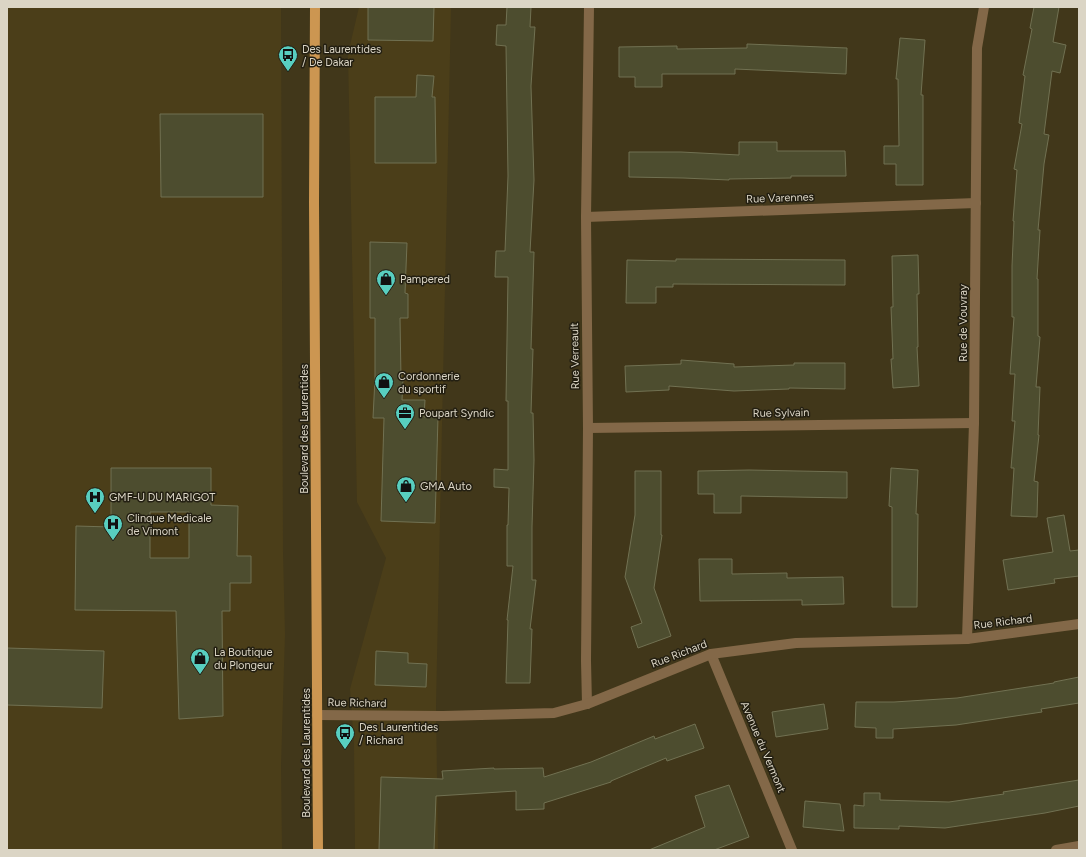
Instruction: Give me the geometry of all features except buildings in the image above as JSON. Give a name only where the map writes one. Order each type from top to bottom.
[{"type":"main road","name":"Boulevard des Laurentides","points":[[315,7],[314,202],[318,850]]},
{"type":"street","name":"Rue Verreault","points":[[587,704],[588,428],[586,217],[589,7]]},
{"type":"street","name":"Rue de Vouvray","points":[[967,639],[974,423],[977,48],[984,7]]},
{"type":"street","name":"Rue Varennes","points":[[586,217],[976,203]]},
{"type":"street","name":"Rue Sylvain","points":[[588,428],[974,423]]},
{"type":"street","name":"Rue Richard","points":[[317,714],[443,716],[546,714],[562,712],[587,704],[711,654],[796,643],[967,639],[1079,624]]},
{"type":"street","name":"Avenue du Vermont","points":[[711,654],[792,850]]},
{"type":"street","points":[[1056,850],[1079,846]]},
{"type":"shaded area","points":[[7,7],[281,7],[283,552],[285,634],[281,765],[282,850],[7,850]]},
{"type":"shaded area","points":[[359,7],[451,7],[436,705],[438,850],[355,850],[354,744],[350,689],[386,558],[357,502],[348,54]]},
{"type":"place","name":"Des Laurentides / De Dakar","points":[[288,72]]},
{"type":"place","name":"Pampered","points":[[386,296]]},
{"type":"place","name":"Cordonnerie du sportif","points":[[384,399]]},
{"type":"place","name":"Poupart Syndic","points":[[405,430]]},
{"type":"place","name":"GMA Auto","points":[[406,503]]},
{"type":"place","name":"GMF-U DU MARIGOT","points":[[95,514]]},
{"type":"place","name":"Clinque Medicale de Vimont","points":[[113,541]]},
{"type":"place","name":"La Boutique du Plongeur","points":[[200,675]]},
{"type":"place","name":"Des Laurentides / Richard","points":[[345,750]]}]
